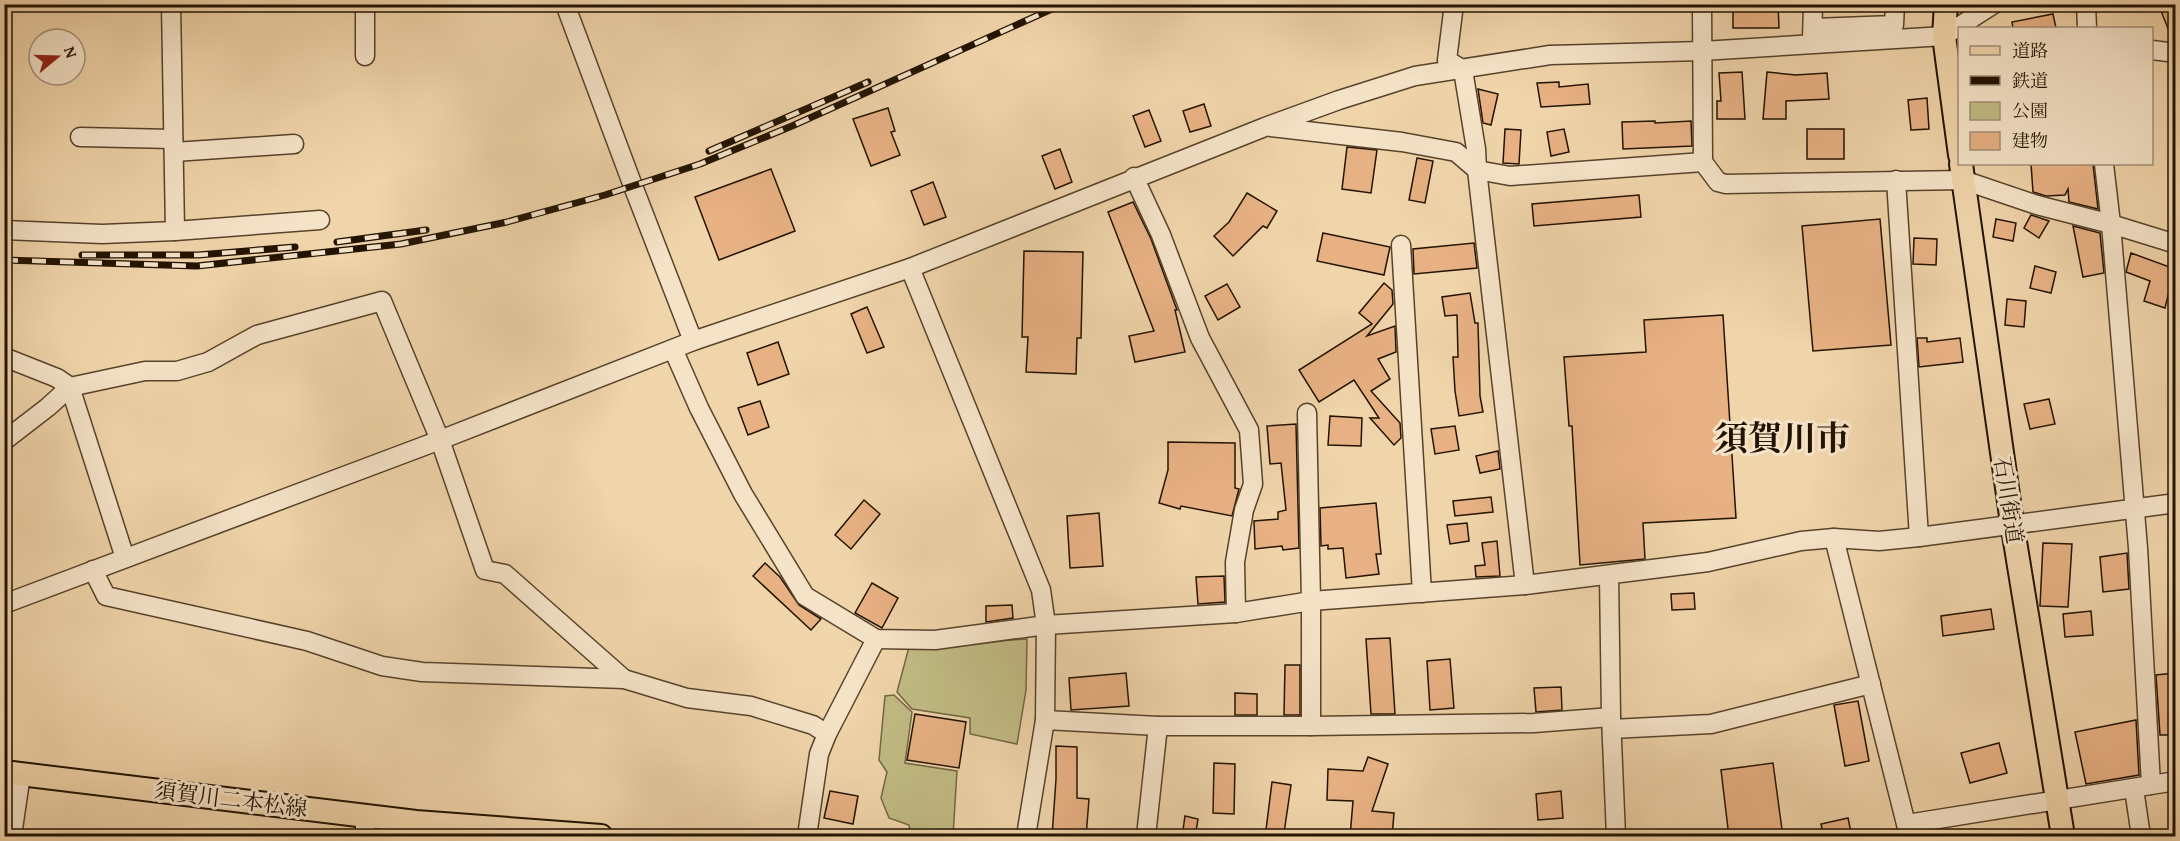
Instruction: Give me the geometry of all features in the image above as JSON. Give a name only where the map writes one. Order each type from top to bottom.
[{"type":"main road","points":[[1946,4],[1944,36],[1958,147]]},
{"type":"main road","name":"石川街道","points":[[1962,172],[2012,523],[2063,837]]},
{"type":"main road","name":"須賀川二本松線","points":[[13,773],[365,826],[416,822],[601,837]]},
{"type":"street","points":[[171,4],[175,231]]},
{"type":"street","points":[[365,4],[365,56]]},
{"type":"street","points":[[565,4],[693,341]]},
{"type":"street","points":[[1454,4],[1447,60],[1463,70],[1476,149],[1526,585]]},
{"type":"street","points":[[1702,4],[1703,162],[1718,182],[1726,184],[1896,180],[1962,172],[2037,204],[2175,244]]},
{"type":"street","points":[[1813,4],[1813,37]]},
{"type":"street","points":[[4,604],[440,440],[693,341],[910,268],[1134,177],[1339,100],[1415,76],[1550,55],[1702,51],[1894,25],[1895,4]]},
{"type":"street","points":[[1958,27],[1994,4]]},
{"type":"street","points":[[2085,4],[2087,27]]},
{"type":"street","points":[[1813,37],[1944,36],[1958,27]]},
{"type":"street","points":[[2153,50],[2175,53]]},
{"type":"street","points":[[1265,127],[1402,142],[1456,152],[1477,170],[1510,176],[1703,162]]},
{"type":"street","points":[[80,137],[173,145],[294,144]]},
{"type":"street","points":[[2104,165],[2138,548],[2143,787],[2141,837]]},
{"type":"street","points":[[1134,177],[1161,235],[1200,338],[1250,430],[1252,484],[1244,510],[1235,562],[1236,613]]},
{"type":"street","points":[[1896,180],[1919,537]]},
{"type":"street","points":[[4,230],[102,234],[320,220]]},
{"type":"street","points":[[1401,245],[1422,593]]},
{"type":"street","points":[[910,268],[1041,590],[1047,624],[1045,720],[1026,837]]},
{"type":"street","points":[[4,441],[70,387],[145,371],[177,371],[208,362],[257,335],[382,301],[440,440],[484,570],[505,574],[624,679]]},
{"type":"street","points":[[673,350],[699,408],[743,494],[805,596],[876,639],[935,640],[1047,624],[1236,613],[1311,601],[1526,585],[1708,562],[1801,541],[1834,538],[1879,541],[1919,537],[2175,502]]},
{"type":"street","points":[[4,357],[57,378],[70,387],[125,558]]},
{"type":"street","points":[[1307,413],[1311,726]]},
{"type":"street","points":[[1834,538],[1907,830],[2175,781]]},
{"type":"street","points":[[93,570],[106,596],[308,640],[382,666],[422,672],[624,679],[687,698],[751,706],[813,725],[827,734]]},
{"type":"street","points":[[1609,575],[1617,837]]},
{"type":"street","points":[[807,837],[819,754],[876,639]]},
{"type":"street","points":[[1045,720],[1158,726],[1711,724],[1871,684]]},
{"type":"street","points":[[1146,837],[1158,726]]},
{"type":"street","points":[[12,837],[13,773]]},
{"type":"green space","points":[[1027,639],[1026,690],[1017,744],[970,734],[970,718],[912,709],[897,692],[909,647]]},
{"type":"green space","points":[[894,695],[912,712],[905,763],[957,771],[953,836],[937,836],[910,830],[909,825],[889,818],[881,798],[887,772],[879,760],[885,696]]},
{"type":"building","points":[[1733,4],[1778,4],[1779,28],[1733,28]]},
{"type":"building","points":[[2175,5],[2175,42],[2161,11]]},
{"type":"building","points":[[2053,14],[2056,27],[2013,27],[2012,22]]},
{"type":"building","points":[[1742,72],[1745,119],[1717,119],[1717,101],[1721,101],[1719,73]]},
{"type":"building","points":[[1767,72],[1796,75],[1827,73],[1829,99],[1786,101],[1786,119],[1763,119]]},
{"type":"building","points":[[1559,82],[1559,87],[1588,84],[1590,104],[1541,107],[1537,83]]},
{"type":"building","points":[[1478,89],[1498,94],[1491,125],[1483,123]]},
{"type":"building","points":[[1927,98],[1929,129],[1911,130],[1908,100]]},
{"type":"building","points":[[1204,104],[1211,126],[1190,132],[1183,111]]},
{"type":"building","points":[[888,108],[895,131],[891,132],[900,155],[871,166],[853,119]]},
{"type":"building","points":[[1149,110],[1161,141],[1145,147],[1133,116]]},
{"type":"building","points":[[1655,121],[1655,123],[1691,121],[1692,146],[1623,149],[1622,122]]},
{"type":"building","points":[[1505,129],[1521,130],[1519,164],[1503,163]]},
{"type":"building","points":[[1564,129],[1569,152],[1551,156],[1547,132]]},
{"type":"building","points":[[1807,129],[1844,129],[1844,159],[1807,159]]},
{"type":"building","points":[[1347,147],[1377,150],[1371,193],[1342,189]]},
{"type":"building","points":[[1060,149],[1072,182],[1055,189],[1042,156]]},
{"type":"building","points":[[1417,158],[1433,161],[1425,203],[1409,200]]},
{"type":"building","points":[[2031,165],[2093,165],[2098,209],[2069,202],[2068,189],[2065,195],[2046,196],[2033,192]]},
{"type":"building","points":[[771,169],[795,231],[719,260],[695,197]]},
{"type":"building","points":[[933,182],[946,217],[924,225],[911,191]]},
{"type":"building","points":[[1247,193],[1277,211],[1267,228],[1263,226],[1233,256],[1214,236],[1229,222]]},
{"type":"building","points":[[1639,195],[1641,217],[1534,226],[1532,204]]},
{"type":"building","points":[[1133,202],[1151,239],[1177,310],[1175,310],[1185,352],[1135,362],[1129,336],[1154,331],[1108,212]]},
{"type":"building","points":[[2031,215],[2049,221],[2039,238],[2024,228]]},
{"type":"building","points":[[1880,219],[1891,345],[1813,351],[1802,226]]},
{"type":"building","points":[[1996,219],[2016,223],[2013,241],[1993,237]]},
{"type":"building","points":[[2073,226],[2100,233],[2104,273],[2083,277]]},
{"type":"building","points":[[1323,233],[1390,247],[1384,275],[1317,261]]},
{"type":"building","points":[[1914,238],[1937,239],[1936,265],[1913,264]]},
{"type":"building","points":[[1474,243],[1477,268],[1414,274],[1413,249]]},
{"type":"building","points":[[1024,251],[1083,252],[1081,338],[1077,338],[1076,374],[1026,372],[1028,337],[1022,337]]},
{"type":"building","points":[[2131,253],[2175,269],[2175,290],[2170,288],[2165,308],[2144,301],[2150,281],[2126,272]]},
{"type":"building","points":[[2035,266],[2056,272],[2051,293],[2030,288]]},
{"type":"building","points":[[1384,283],[1392,290],[1393,304],[1367,336],[1395,326],[1396,352],[1378,359],[1390,379],[1371,391],[1400,423],[1401,438],[1394,445],[1370,418],[1379,418],[1354,380],[1319,402],[1299,370],[1372,324],[1359,313]]},
{"type":"building","points":[[1227,284],[1240,307],[1218,320],[1205,296]]},
{"type":"building","points":[[1470,293],[1475,323],[1478,323],[1480,396],[1483,412],[1459,416],[1453,357],[1458,357],[1457,315],[1445,316],[1442,297]]},
{"type":"building","points":[[2007,299],[2026,301],[2024,327],[2005,325]]},
{"type":"building","points":[[867,307],[884,347],[867,353],[851,314]]},
{"type":"building","points":[[1723,315],[1736,518],[1643,523],[1645,559],[1580,565],[1572,426],[1569,426],[1564,357],[1646,352],[1644,320]]},
{"type":"building","points":[[1917,338],[1927,338],[1927,342],[1960,338],[1963,362],[1919,367]]},
{"type":"building","points":[[778,342],[789,374],[758,385],[747,353]]},
{"type":"building","points":[[2049,399],[2055,424],[2030,429],[2024,404]]},
{"type":"building","points":[[760,401],[769,427],[748,435],[738,408]]},
{"type":"building","points":[[1330,416],[1362,418],[1361,446],[1328,445]]},
{"type":"building","points":[[1296,424],[1299,548],[1283,550],[1282,546],[1255,549],[1254,521],[1278,519],[1278,512],[1286,510],[1281,463],[1270,464],[1267,426]]},
{"type":"building","points":[[1455,426],[1459,450],[1435,454],[1431,429]]},
{"type":"building","points":[[1168,442],[1235,443],[1235,488],[1239,489],[1232,516],[1181,506],[1180,509],[1159,503],[1168,470]]},
{"type":"building","points":[[1498,451],[1500,469],[1480,473],[1476,456]]},
{"type":"building","points":[[1491,497],[1493,512],[1455,516],[1453,501]]},
{"type":"building","points":[[864,500],[880,514],[851,549],[835,535]]},
{"type":"building","points":[[1376,503],[1381,554],[1376,554],[1379,574],[1346,578],[1343,548],[1328,549],[1328,545],[1321,546],[1320,508]]},
{"type":"building","points":[[1099,513],[1103,566],[1070,568],[1067,516]]},
{"type":"building","points":[[1467,523],[1469,541],[1450,544],[1447,525]]},
{"type":"building","points":[[1497,541],[1500,576],[1476,577],[1475,566],[1485,565],[1482,543]]},
{"type":"building","points":[[2043,543],[2072,544],[2068,607],[2040,606]]},
{"type":"building","points":[[2127,553],[2129,589],[2103,592],[2100,557]]},
{"type":"building","points":[[765,563],[780,577],[799,605],[821,619],[811,630],[753,576]]},
{"type":"building","points":[[1224,576],[1225,602],[1198,604],[1196,577]]},
{"type":"building","points":[[872,583],[898,598],[882,628],[855,613]]},
{"type":"building","points":[[1694,593],[1695,609],[1672,610],[1671,594]]},
{"type":"building","points":[[1012,605],[1013,618],[986,622],[986,606]]},
{"type":"building","points":[[1991,609],[1994,629],[1943,636],[1941,616]]},
{"type":"building","points":[[2091,611],[2093,635],[2065,637],[2063,614]]},
{"type":"building","points":[[1390,638],[1395,714],[1371,714],[1366,639]]},
{"type":"building","points":[[1450,659],[1454,708],[1430,710],[1427,661]]},
{"type":"building","points":[[1285,665],[1300,665],[1300,715],[1284,715]]},
{"type":"building","points":[[1126,673],[1129,706],[1071,710],[1069,678]]},
{"type":"building","points":[[2175,673],[2175,735],[2160,735],[2156,675]]},
{"type":"building","points":[[1561,687],[1562,710],[1536,712],[1534,688]]},
{"type":"building","points":[[1235,693],[1257,694],[1257,715],[1235,715]]},
{"type":"building","points":[[1858,701],[1869,761],[1845,766],[1834,705]]},
{"type":"building","points":[[915,714],[966,722],[959,768],[907,760]]},
{"type":"building","points":[[2136,720],[2139,775],[2086,784],[2075,732]]},
{"type":"building","points":[[1999,743],[2007,773],[1970,783],[1961,753]]},
{"type":"building","points":[[1056,746],[1077,747],[1077,798],[1089,799],[1086,837],[1052,837]]},
{"type":"building","points":[[1368,757],[1388,764],[1372,811],[1394,813],[1392,837],[1350,837],[1353,801],[1327,800],[1328,769],[1363,771]]},
{"type":"building","points":[[1214,763],[1235,764],[1234,814],[1213,813]]},
{"type":"building","points":[[1773,763],[1783,837],[1729,837],[1721,770]]},
{"type":"building","points":[[1272,782],[1291,785],[1284,833],[1266,830]]},
{"type":"building","points":[[830,791],[858,796],[853,824],[824,818]]},
{"type":"building","points":[[1561,791],[1563,818],[1538,820],[1536,794]]},
{"type":"building","points":[[1185,816],[1198,819],[1195,837],[1182,837]]},
{"type":"building","points":[[1848,818],[1852,837],[1824,837],[1821,824]]},
{"type":"railway","points":[[4,260],[197,266],[401,244],[507,222],[605,195],[700,164],[792,126],[1063,4]]},
{"type":"railway","points":[[709,151],[868,82]]},
{"type":"railway","points":[[337,242],[426,230]]},
{"type":"railway","points":[[82,255],[198,255],[295,247]]},
{"type":"district","name":"須賀川市","points":[[1782,438]]}]
